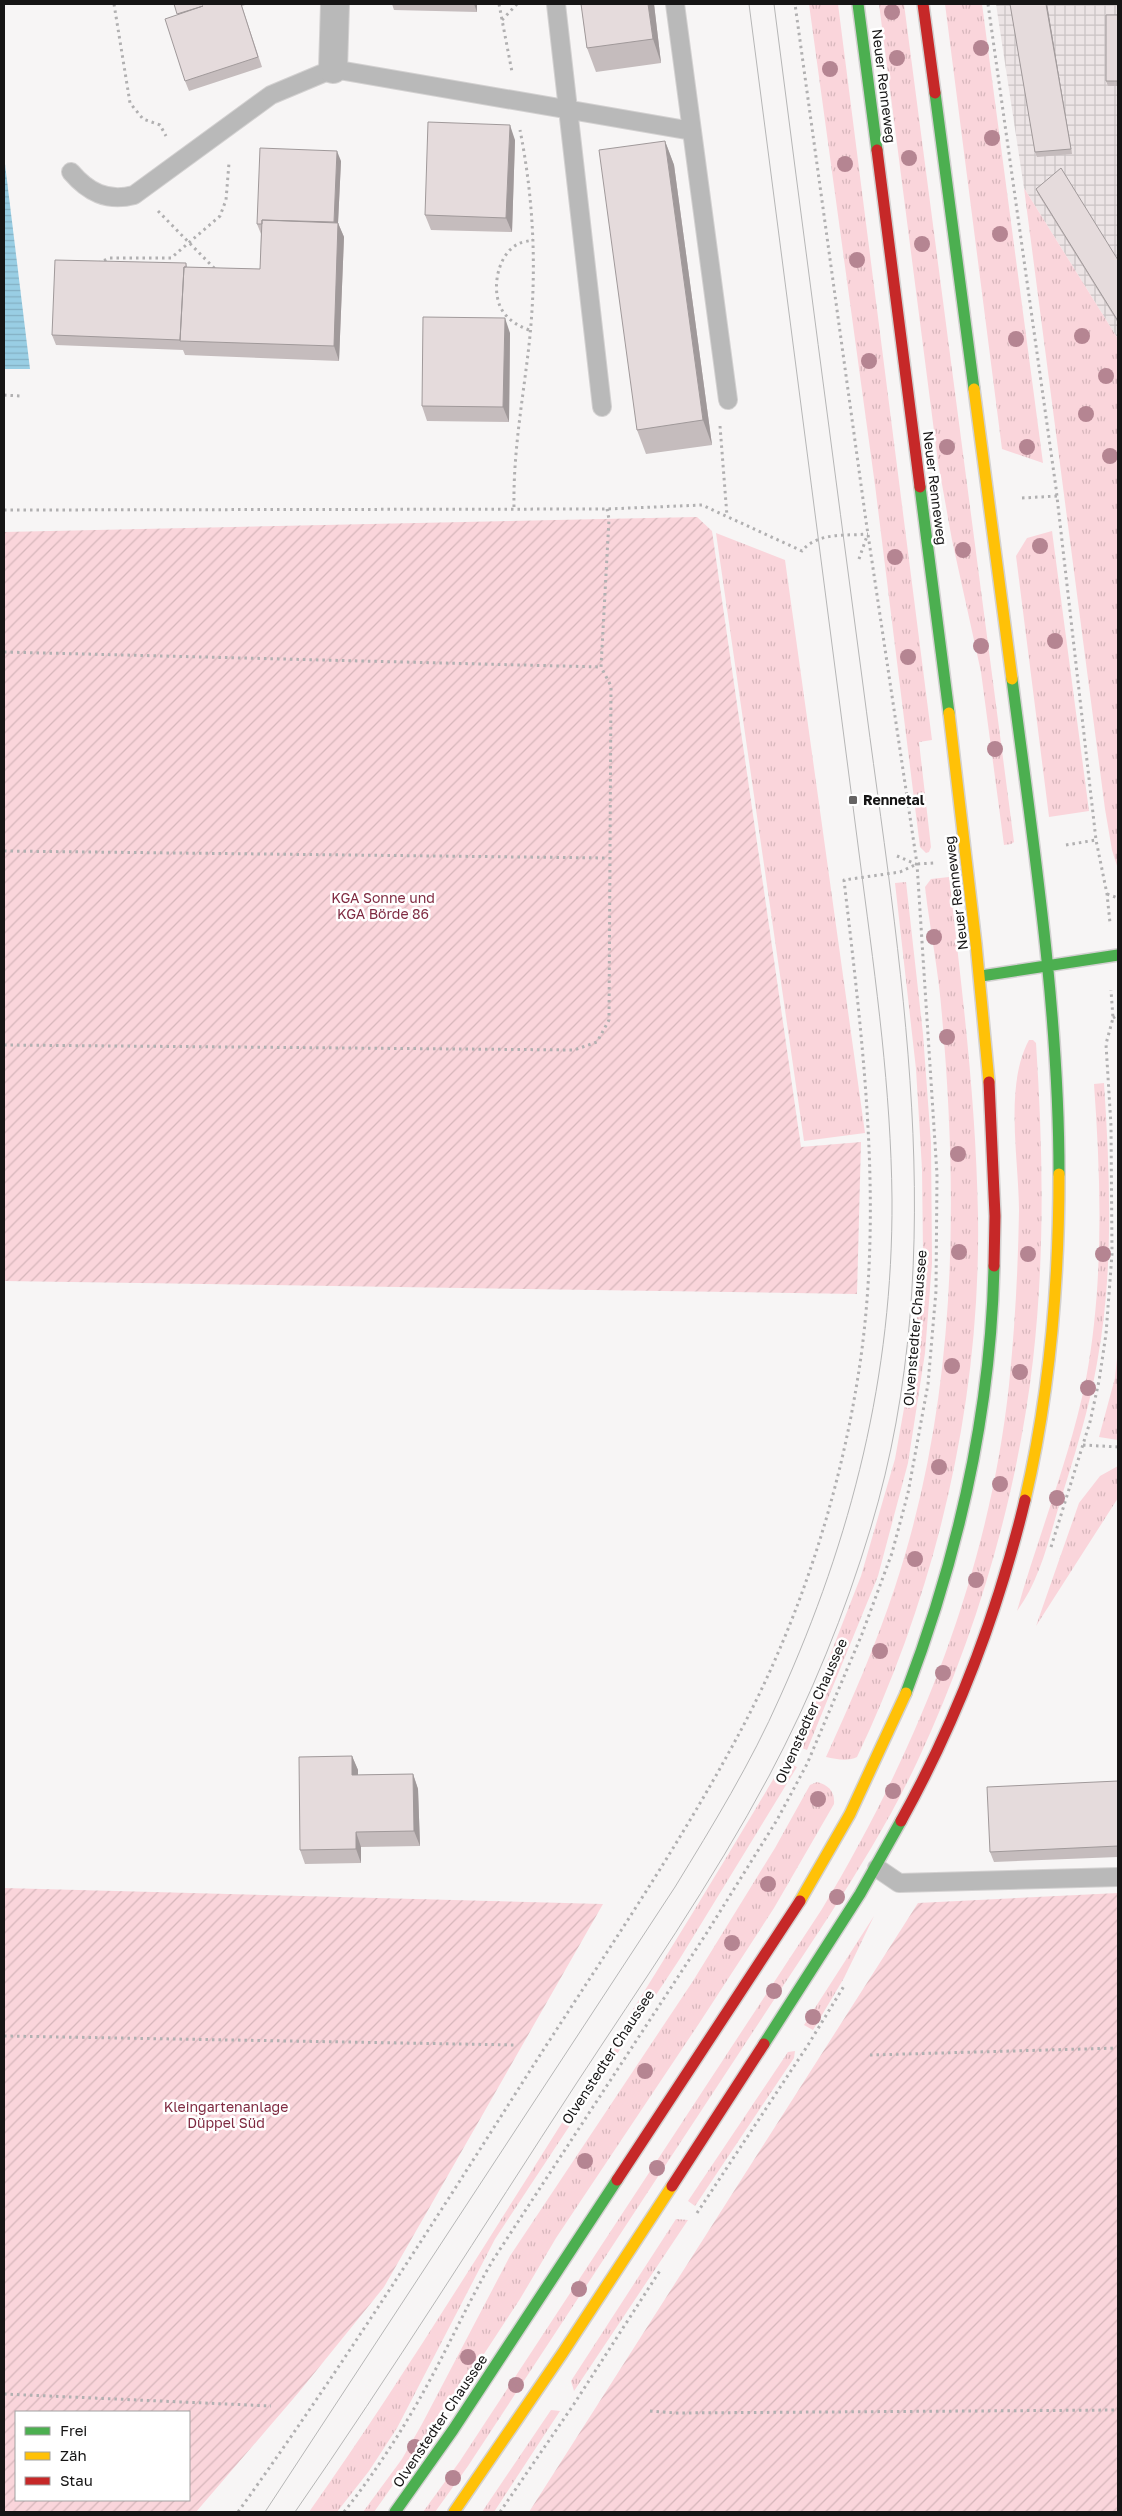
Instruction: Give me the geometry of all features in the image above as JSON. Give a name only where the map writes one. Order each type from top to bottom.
[{"type":"main road","name":"Neuer Renneweg","points":[[858,4],[981,976]]},
{"type":"main road","points":[[454,2512],[639,2235],[877,1868],[909,1810],[966,1689],[1004,1576],[1019,1523],[1032,1464],[1046,1387],[1059,1250],[1056,1073],[1034,851],[924,4]]},
{"type":"main road","points":[[981,976],[1046,968],[1118,955]]},
{"type":"main road","name":"Olvenstedter Chaussee","points":[[395,2512],[462,2417],[796,1906],[860,1794],[911,1682],[943,1588],[970,1484],[990,1344],[996,1238],[995,1164],[990,1070],[981,976]]},
{"type":"street","points":[[333,69],[335,4]]},
{"type":"lane","points":[[556,4],[602,406]]},
{"type":"lane","points":[[675,4],[728,400]]},
{"type":"lane","points":[[71,172],[81,184],[92,192],[109,197],[121,197],[138,193],[271,95],[333,69],[692,131]]},
{"type":"lane","points":[[877,1868],[899,1883],[1118,1877]]},
{"type":"path","points":[[114,4],[130,103],[143,119],[160,125],[178,164]]},
{"type":"path","points":[[498,4],[514,82],[515,101],[529,175],[533,240],[529,330],[517,431],[514,507]]},
{"type":"path","points":[[502,20],[517,4]]},
{"type":"path","points":[[795,4],[868,534],[917,864]]},
{"type":"path","points":[[988,4],[1056,496],[1096,840],[1107,894],[1110,920]]},
{"type":"path","points":[[94,267],[110,258],[171,258],[187,242],[220,216],[223,210],[233,122]]},
{"type":"path","points":[[161,216],[221,276]]},
{"type":"path","points":[[529,330],[514,324],[504,313],[499,303],[497,283],[499,270],[507,254],[517,244],[533,240]]},
{"type":"path","points":[[158,266],[159,258]]},
{"type":"path","points":[[4,395],[21,396]]},
{"type":"path","points":[[727,516],[719,417],[728,400]]},
{"type":"path","points":[[1012,499],[1056,496]]},
{"type":"path","points":[[4,510],[514,507],[606,509],[702,505],[802,551],[809,542],[818,538],[868,534]]},
{"type":"path","points":[[4,1045],[574,1050],[597,1042],[610,1020],[608,858],[611,686],[601,667],[609,519],[606,509]]},
{"type":"path","points":[[859,559],[868,534]]},
{"type":"path","points":[[4,652],[601,667]]},
{"type":"path","points":[[4,851],[608,858]]},
{"type":"path","points":[[897,856],[917,864]]},
{"type":"path","points":[[238,2512],[385,2298],[671,1849],[734,1745],[780,1646],[813,1557],[843,1454],[862,1348],[867,1294],[871,1185],[870,1130],[862,1036],[844,880],[900,872],[917,864]]},
{"type":"path","name":"Olvenstedter Chaussee","points":[[344,2512],[403,2428],[432,2378],[472,2295],[493,2260],[668,1992],[777,1820],[807,1764],[836,1699],[892,1553],[921,1430],[928,1384],[936,1291],[937,1174],[917,864]]},
{"type":"path","points":[[1107,894],[1118,898]]},
{"type":"path","points":[[1113,1018],[1118,1015]]},
{"type":"path","points":[[1083,1445],[1118,1447]]},
{"type":"path","points":[[4,2036],[516,2045]]},
{"type":"path","points":[[870,2055],[1118,2048]]},
{"type":"path","points":[[4,2394],[271,2406]]},
{"type":"path","points":[[650,2411],[687,2413],[1118,2410]]},
{"type":"shaded area","points":[[996,4],[1118,4],[1118,339],[1024,188]]},
{"type":"green space","points":[[809,4],[838,4],[932,740],[919,742],[931,847],[929,852],[926,853],[920,847],[875,485]]},
{"type":"green space","points":[[879,4],[904,4],[1014,842],[1011,844],[1004,845],[981,672],[952,540],[938,462]]},
{"type":"green space","points":[[945,4],[982,4],[1043,463],[1002,449]]},
{"type":"green space","points":[[1024,188],[1118,339],[1118,869],[1112,850],[1105,809]]},
{"type":"green space","name":"KGA Sonne und KGA Börde 86","points":[[697,517],[712,531],[801,1147],[861,1142],[857,1294],[4,1281],[4,532]]},
{"type":"green space","points":[[1052,531],[1089,811],[1049,817],[1016,556],[1027,538]]},
{"type":"green space","points":[[716,533],[785,560],[865,1133],[804,1141]]},
{"type":"green space","points":[[949,877],[968,1045],[977,1172],[977,1285],[972,1355],[949,1493],[931,1561],[910,1628],[885,1693],[857,1757],[846,1760],[826,1757],[863,1673],[895,1587],[915,1517],[930,1447],[941,1376],[948,1304],[951,1233],[950,1161],[941,1000],[925,887],[931,879]]},
{"type":"green space","points":[[906,882],[923,1034],[931,1143],[932,1263],[925,1353],[908,1463],[878,1576],[807,1750],[795,1745],[861,1576],[895,1459],[911,1369],[923,1253],[922,1169],[916,1069],[895,883]]},
{"type":"green space","points":[[1029,1040],[1033,1040],[1036,1043],[1042,1202],[1040,1281],[1033,1360],[1026,1412],[1005,1514],[976,1615],[939,1713],[898,1800],[865,1859],[829,1916],[468,2466],[435,2512],[423,2512],[460,2461],[822,1909],[857,1848],[889,1786],[918,1722],[944,1657],[966,1591],[985,1523],[999,1455],[1009,1385],[1017,1276],[1019,1211],[1015,1101],[1021,1058]]},
{"type":"green space","points":[[1104,1083],[1109,1223],[1106,1294],[1097,1363],[1081,1433],[1048,1545],[1032,1586],[1017,1611],[1072,1438],[1086,1379],[1096,1306],[1098,1269],[1099,1194],[1094,1084]]},
{"type":"green space","points":[[1118,1348],[1118,1440],[1099,1437],[1115,1378]]},
{"type":"green space","points":[[1118,1466],[1118,1498],[1036,1626],[1079,1503],[1100,1476]]},
{"type":"green space","points":[[784,1761],[797,1767],[679,1960],[495,2239],[397,2428],[369,2471],[337,2512],[309,2512],[481,2252],[662,1964]]},
{"type":"green space","points":[[817,1782],[825,1785],[830,1790],[834,1804],[774,1908],[556,2238],[520,2299],[463,2386],[374,2512],[363,2512],[402,2459],[510,2256],[693,1981],[775,1848],[810,1785]]},
{"type":"green space","name":"Kleingartenanlage Düppel Süd","points":[[4,1888],[603,1904],[384,2287],[299,2392],[196,2512],[4,2512]]},
{"type":"green space","points":[[1118,1893],[1118,2512],[529,2512],[918,1903]]},
{"type":"green space","points":[[874,1916],[844,1978],[813,2030],[804,2025]]},
{"type":"green space","points":[[795,2051],[794,2058],[695,2206],[688,2201],[788,2052]]},
{"type":"green space","points":[[676,2219],[688,2220],[574,2391],[571,2381]]},
{"type":"green space","points":[[551,2410],[560,2411],[494,2512],[482,2512]]},
{"type":"water","points":[[4,156],[30,369],[4,369]]},
{"type":"building","points":[[174,4],[241,4],[258,57],[185,81],[165,19],[203,6],[177,14]]},
{"type":"building","points":[[581,4],[648,4],[653,39],[587,48]]},
{"type":"building","points":[[1010,4],[1046,4],[1071,149],[1035,152]]},
{"type":"building","points":[[1106,15],[1118,15],[1118,81],[1106,81]]},
{"type":"building","points":[[428,122],[510,125],[506,218],[425,215]]},
{"type":"building","points":[[665,141],[703,420],[637,430],[599,150]]},
{"type":"building","points":[[260,148],[337,151],[334,222],[262,220],[262,224],[257,224]]},
{"type":"building","points":[[1061,168],[1118,260],[1118,321],[1036,189]]},
{"type":"building","points":[[262,220],[338,223],[334,346],[180,341],[184,267],[260,269]]},
{"type":"building","points":[[55,260],[186,263],[186,267],[184,267],[180,340],[52,335]]},
{"type":"building","points":[[423,317],[505,318],[503,407],[422,406]]},
{"type":"building","points":[[352,1756],[352,1775],[413,1774],[414,1831],[356,1832],[356,1849],[300,1850],[299,1757]]},
{"type":"building","points":[[1118,1781],[1118,1846],[990,1852],[987,1787]]},
{"type":"tram line","points":[[265,2512],[675,1887],[744,1770],[769,1722],[806,1637],[828,1576],[847,1516],[876,1392],[885,1329],[890,1264],[892,1199],[886,1078],[872,956],[749,4]]},
{"type":"tram line","points":[[295,2512],[402,2353],[676,1932],[747,1816],[799,1716],[838,1623],[871,1527],[896,1423],[910,1318],[914,1213],[912,1107],[903,1001],[891,895],[774,4]]},
{"type":"traffic: fast","points":[[858,4],[877,150]]},
{"type":"traffic: fast","points":[[935,93],[974,389]]},
{"type":"traffic: fast","points":[[920,487],[949,713]]},
{"type":"traffic: fast","points":[[1012,679],[1050,988],[1055,1050],[1059,1174]]},
{"type":"traffic: fast","points":[[981,976],[1118,955]]},
{"type":"traffic: fast","points":[[906,1693],[941,1589],[956,1537],[968,1484],[979,1430],[986,1376],[994,1266]]},
{"type":"traffic: fast","points":[[764,2044],[860,1894],[901,1821]]},
{"type":"traffic: fast","points":[[395,2512],[453,2430],[617,2180]]},
{"type":"traffic: slow","points":[[974,389],[1012,679]]},
{"type":"traffic: slow","points":[[949,713],[976,944],[989,1082]]},
{"type":"traffic: slow","points":[[1025,1500],[1034,1460],[1047,1379],[1055,1298],[1059,1174]]},
{"type":"traffic: slow","points":[[800,1901],[850,1814],[906,1693]]},
{"type":"traffic: slow","points":[[454,2512],[562,2354],[672,2186]]},
{"type":"traffic: jam","points":[[923,4],[935,93]]},
{"type":"traffic: jam","points":[[877,150],[920,487]]},
{"type":"traffic: jam","points":[[989,1082],[995,1216],[994,1266]]},
{"type":"traffic: jam","points":[[901,1821],[940,1744],[974,1665],[1002,1583],[1025,1500]]},
{"type":"traffic: jam","points":[[617,2180],[800,1901]]},
{"type":"traffic: jam","points":[[672,2186],[764,2044]]},
{"type":"place","name":"Rennetal","points":[[853,800]]}]
